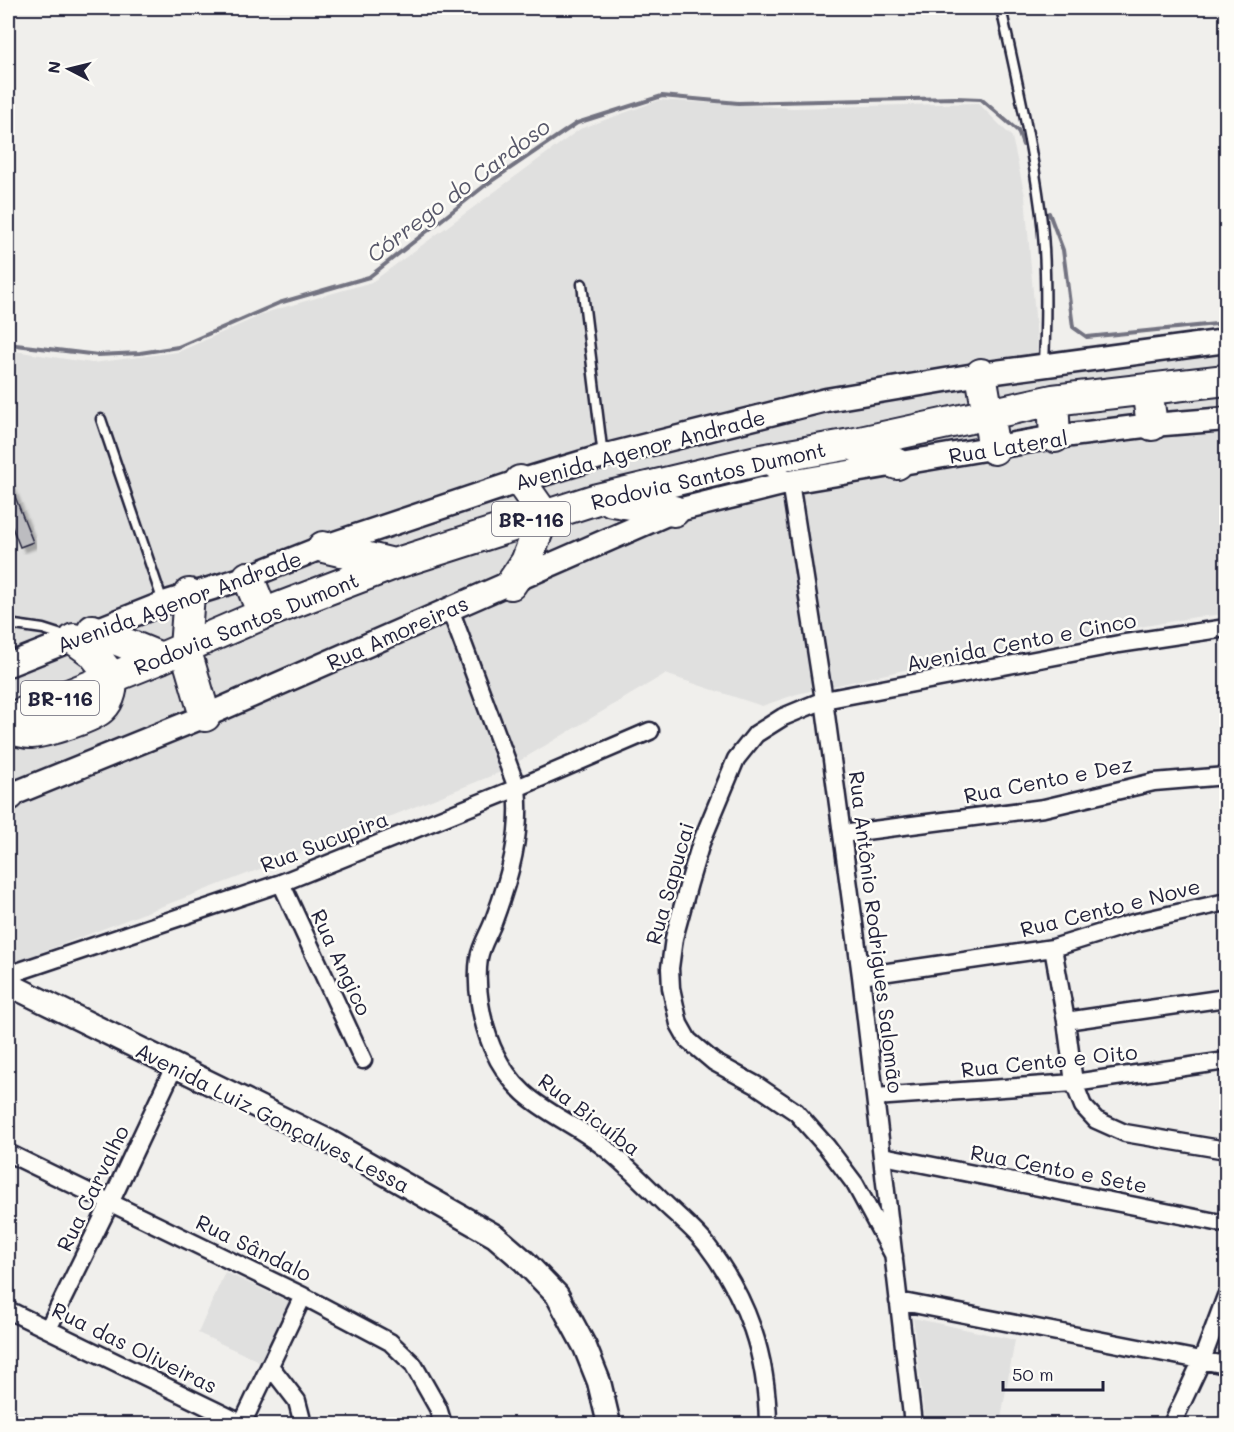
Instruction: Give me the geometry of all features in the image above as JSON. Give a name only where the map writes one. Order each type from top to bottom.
[{"type":"highway","points":[[981,374],[994,449]]},
{"type":"highway","name":"Rodovia Santos Dumont","points":[[8,719],[263,614],[394,564],[597,499],[760,460],[851,444],[1053,400],[1227,380]]},
{"type":"highway","points":[[1147,389],[1152,425]]},
{"type":"highway","points":[[1053,400],[1055,437]]},
{"type":"highway","points":[[851,444],[897,464]]},
{"type":"highway","points":[[512,584],[526,562],[544,515],[520,481]]},
{"type":"highway","points":[[597,499],[674,511]]},
{"type":"highway","points":[[323,547],[394,564]]},
{"type":"highway","points":[[248,577],[263,614]]},
{"type":"highway","points":[[176,598],[173,653],[205,716]]},
{"type":"highway","points":[[83,634],[173,653]]},
{"type":"highway","points":[[8,727],[27,733],[37,732],[96,713],[109,698],[112,677],[92,652],[83,634]]},
{"type":"street","name":"Avenida Agenor Andrade","points":[[8,665],[176,598],[248,577],[323,547],[520,481],[603,456],[826,400],[981,374],[1227,341]]},
{"type":"street","name":"Rua Lateral","points":[[790,482],[1055,437],[1227,418]]},
{"type":"street","points":[[760,460],[790,482]]},
{"type":"street","name":"Rua Amoreiras","points":[[8,794],[205,716],[512,584],[674,511],[790,482]]},
{"type":"street","name":"Rua Antônio Rodrigues Salomão","points":[[790,482],[824,700],[861,976],[913,1425]]},
{"type":"street","name":"Rua Bicuíba","points":[[450,609],[517,788],[519,819],[513,863],[507,887],[479,955],[481,1008],[492,1046],[502,1067],[527,1098],[604,1147],[705,1243],[726,1273],[749,1317],[763,1361],[768,1425]]},
{"type":"street","name":"Avenida Cento e Cinco","points":[[824,700],[1119,644],[1227,628]]},
{"type":"street","name":"Rua Sapucai","points":[[824,700],[783,717],[756,734],[736,759],[701,843],[689,883],[674,938],[670,968],[671,988],[679,1024],[688,1040],[714,1062],[756,1085],[796,1112],[855,1184],[894,1256]]},
{"type":"street","name":"Rua Sucupira","points":[[8,975],[281,883],[517,788],[650,730]]},
{"type":"street","name":"Rua Cento e Dez","points":[[842,834],[1044,808],[1154,782],[1227,776]]},
{"type":"street","name":"Rua Angico","points":[[281,883],[363,1060]]},
{"type":"street","name":"Rua Cento e Nove","points":[[861,976],[1053,948],[1133,923],[1227,902]]},
{"type":"street","points":[[1053,948],[1074,1083],[1083,1106],[1096,1120],[1125,1133],[1227,1150]]},
{"type":"street","name":"Avenida Luiz Gonçalves Lessa","points":[[8,984],[330,1142],[495,1236],[524,1261],[557,1295],[585,1347],[599,1382],[609,1425]]},
{"type":"street","points":[[1066,1021],[1227,998]]},
{"type":"street","name":"Rua Cento e Oito","points":[[875,1097],[1074,1083],[1227,1061]]},
{"type":"street","name":"Rua Carvalho","points":[[48,1329],[175,1065]]},
{"type":"street","name":"Rua Sândalo","points":[[8,1153],[303,1296],[390,1342],[413,1364],[438,1408],[442,1425]]},
{"type":"street","name":"Rua Cento e Sete","points":[[883,1156],[1227,1224]]},
{"type":"street","points":[[242,1424],[303,1296]]},
{"type":"street","points":[[1172,1425],[1202,1360],[1227,1296]]},
{"type":"street","points":[[898,1301],[1227,1365]]},
{"type":"street","name":"Rua das Oliveiras","points":[[8,1310],[242,1424]]},
{"type":"street","points":[[270,1366],[297,1401],[303,1425]]},
{"type":"lane","points":[[1001,8],[1027,123],[1041,217],[1045,307],[1044,366]]},
{"type":"lane","points":[[582,284],[603,456]]},
{"type":"lane","points":[[101,419],[176,598]]},
{"type":"lane","points":[[8,624],[83,634]]},
{"type":"shaded area","points":[[660,100],[793,108],[978,103],[1012,137],[1025,196],[1038,352],[1226,327],[1226,614],[1196,617],[931,664],[797,694],[762,706],[665,674],[501,772],[260,869],[8,965],[8,350],[92,363],[178,352],[271,311],[372,282],[580,129]]},
{"type":"shaded area","points":[[225,1272],[290,1302],[263,1363],[198,1333]]},
{"type":"shaded area","points":[[913,1318],[1015,1340],[1000,1424],[925,1424]]},
{"type":"building","points":[[8,479],[33,542],[20,547],[12,527],[8,529]]},
{"type":"waterway","name":"Córrego do Cardoso","points":[[8,344],[98,355],[140,353],[178,347],[279,303],[369,277],[487,184],[577,123],[662,96],[738,103],[981,99],[1018,131],[1023,145]]},
{"type":"waterway","name":"Córrego do Cardoso","points":[[1049,213],[1063,250],[1073,327],[1087,337],[1226,323]]}]
